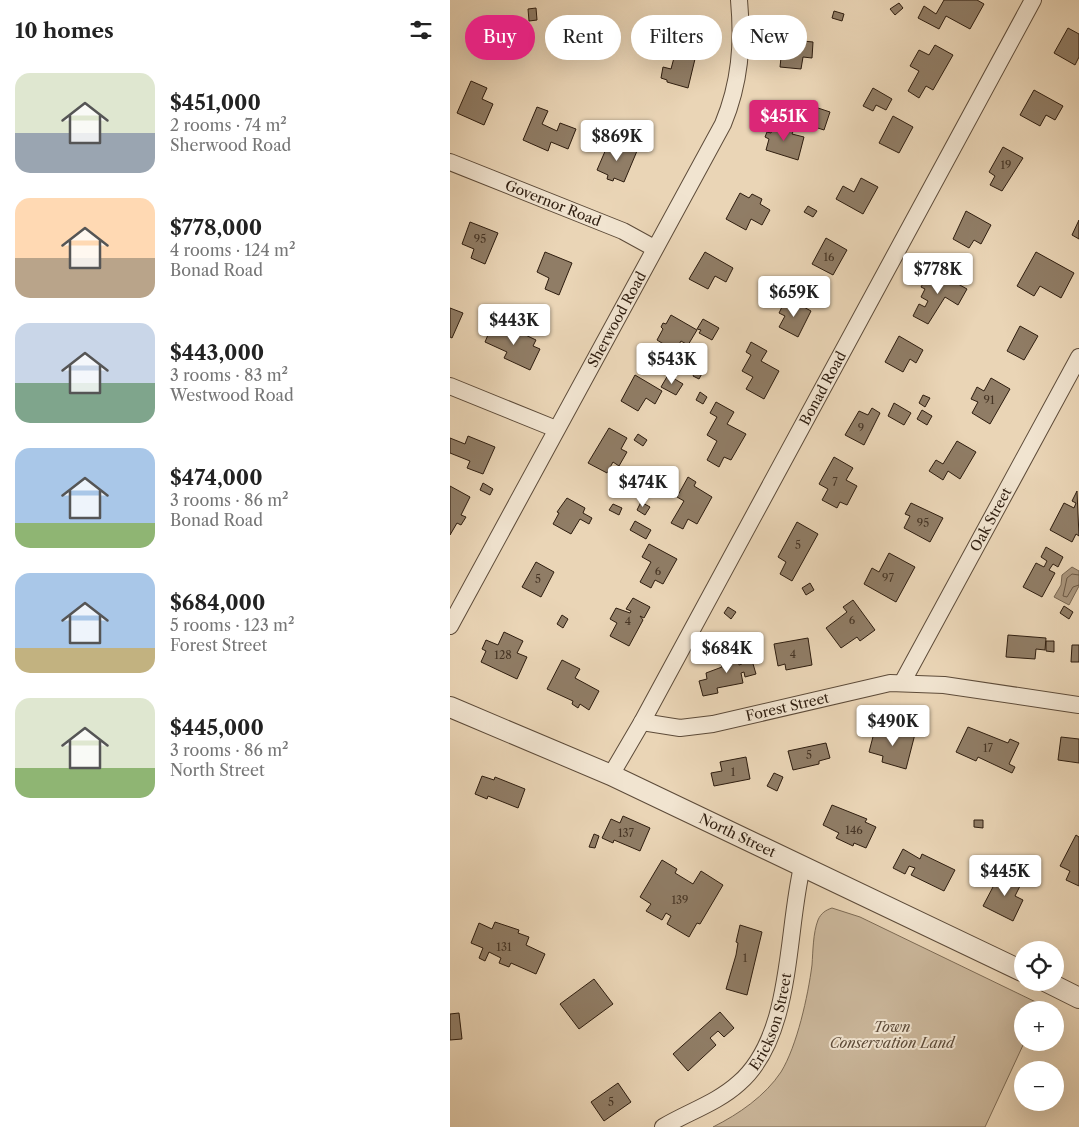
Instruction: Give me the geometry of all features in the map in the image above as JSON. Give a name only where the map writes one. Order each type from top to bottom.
[{"type":"street","name":"Sherwood Road","points":[[450,626],[723,124],[731,106],[740,68],[742,32],[739,0]]},
{"type":"street","name":"Bonad Road","points":[[611,776],[1033,0]]},
{"type":"street","name":"Governor Road","points":[[450,162],[623,231],[654,248]]},
{"type":"street","name":"Oak Street","points":[[902,683],[1079,357]]},
{"type":"street","points":[[450,386],[556,429]]},
{"type":"street","name":"Forest Street","points":[[642,722],[667,727],[694,727],[765,713],[879,684],[902,683],[944,685],[1079,705]]},
{"type":"street","name":"North Street","points":[[450,707],[611,776],[1014,967]]},
{"type":"street","name":"Erickson Street","points":[[663,1127],[716,1100],[734,1088],[749,1074],[766,1048],[779,1012],[802,868]]},
{"type":"street","points":[[1064,990],[1079,998]]},
{"type":"green space","name":"Town Conservation Land","points":[[832,908],[860,917],[1034,1001],[1014,1001],[1014,1051],[1020,1051],[985,1127],[713,1127],[759,1097],[775,1081],[787,1061],[805,1006],[816,925],[819,918]]},
{"type":"water","points":[[1072,567],[1079,571],[1079,586],[1069,605],[1054,597],[1061,585],[1062,575]]},
{"type":"building","points":[[944,0],[977,0],[984,4],[970,29],[946,16],[939,29],[918,18],[924,6],[936,14]]},
{"type":"building","points":[[899,3],[903,8],[895,15],[890,9]]},
{"type":"building","points":[[536,8],[537,20],[535,20],[535,15],[528,15],[528,9]]},
{"type":"building","points":[[834,11],[844,14],[842,21],[832,18]]},
{"type":"building","points":[[1068,28],[1079,34],[1079,57],[1075,65],[1054,53]]},
{"type":"building","points":[[807,41],[813,42],[812,58],[807,57]]},
{"type":"building","points":[[935,45],[953,55],[933,90],[926,86],[919,98],[908,91],[919,71],[910,66],[919,50],[929,55]]},
{"type":"building","points":[[673,60],[695,60],[688,88],[667,82],[667,80],[661,78],[663,67],[671,69]]},
{"type":"building","points":[[781,60],[802,60],[801,69],[780,67]]},
{"type":"building","points":[[471,81],[487,88],[482,99],[493,104],[484,125],[457,113]]},
{"type":"building","points":[[873,88],[892,99],[886,110],[876,105],[873,111],[863,106]]},
{"type":"building","points":[[1034,90],[1063,106],[1055,120],[1046,115],[1040,126],[1020,115]]},
{"type":"building","points":[[812,106],[830,112],[824,130],[802,123],[805,113],[809,114]]},
{"type":"building","points":[[537,107],[548,111],[542,124],[557,131],[560,123],[576,129],[568,149],[551,142],[548,151],[523,140]]},
{"type":"building","points":[[893,116],[913,127],[899,153],[879,143]]},
{"type":"building","points":[[774,123],[794,129],[792,134],[804,137],[798,160],[766,150],[769,139],[765,137],[767,132],[771,133]]},
{"type":"building","points":[[609,142],[637,151],[624,182],[614,178],[613,181],[607,179],[608,175],[597,170]]},
{"type":"building","points":[[1003,147],[1023,158],[1002,191],[990,185],[995,176],[989,172]]},
{"type":"building","points":[[861,178],[878,187],[863,214],[836,199],[843,186],[854,192]]},
{"type":"building","points":[[740,193],[749,198],[752,194],[762,199],[760,204],[770,210],[762,225],[751,219],[746,230],[726,219]]},
{"type":"building","points":[[808,206],[817,211],[813,217],[804,212]]},
{"type":"building","points":[[966,211],[991,225],[981,244],[974,240],[969,248],[953,239]]},
{"type":"building","points":[[1079,220],[1079,239],[1072,235]]},
{"type":"building","points":[[470,222],[498,233],[485,264],[471,258],[474,249],[462,244]]},
{"type":"building","points":[[826,238],[847,250],[833,275],[812,264]]},
{"type":"building","points":[[545,252],[572,263],[559,295],[545,289],[549,278],[537,272]]},
{"type":"building","points":[[705,252],[733,268],[726,282],[715,276],[708,289],[689,279]]},
{"type":"building","points":[[1036,252],[1074,273],[1061,298],[1040,286],[1034,296],[1017,286]]},
{"type":"building","points":[[935,271],[967,289],[958,305],[945,297],[928,324],[913,316],[919,304],[925,307],[928,301],[921,297],[925,289],[921,287],[927,277],[930,279]]},
{"type":"building","points":[[785,301],[791,304],[793,301],[811,311],[798,337],[779,327],[785,316],[779,313]]},
{"type":"building","points":[[450,308],[463,313],[452,338],[450,337]]},
{"type":"building","points":[[671,315],[697,330],[688,345],[681,341],[675,351],[657,340],[663,329],[661,327],[663,323],[666,324]]},
{"type":"building","points":[[703,319],[719,328],[712,340],[699,333],[701,330],[697,329]]},
{"type":"building","points":[[493,323],[510,331],[508,336],[513,339],[517,331],[536,340],[533,346],[540,349],[530,370],[504,358],[507,352],[485,342]]},
{"type":"building","points":[[1020,326],[1038,336],[1024,360],[1007,351]]},
{"type":"building","points":[[899,336],[923,350],[916,363],[910,359],[903,372],[885,362]]},
{"type":"building","points":[[751,342],[767,351],[761,361],[779,371],[764,399],[746,389],[753,377],[742,371],[751,355],[746,352]]},
{"type":"building","points":[[697,367],[704,370],[699,379],[693,376]]},
{"type":"building","points":[[635,375],[662,391],[655,404],[646,398],[638,411],[621,401]]},
{"type":"building","points":[[668,375],[683,384],[676,395],[661,387]]},
{"type":"building","points":[[991,378],[1010,389],[990,424],[972,413],[978,402],[971,399],[977,387],[984,391]]},
{"type":"building","points":[[700,392],[707,397],[703,404],[696,400]]},
{"type":"building","points":[[923,395],[930,398],[925,407],[919,403]]},
{"type":"building","points":[[716,402],[734,412],[727,424],[746,434],[731,460],[724,457],[719,467],[707,460],[717,441],[707,435],[717,417],[710,413]]},
{"type":"building","points":[[894,403],[911,413],[904,425],[888,416]]},
{"type":"building","points":[[872,408],[880,413],[864,445],[845,435],[859,411],[868,415]]},
{"type":"building","points":[[922,410],[932,416],[927,425],[917,419]]},
{"type":"building","points":[[609,428],[627,438],[621,449],[627,452],[619,466],[613,462],[607,473],[588,463]]},
{"type":"building","points":[[638,434],[647,440],[643,446],[634,440]]},
{"type":"building","points":[[468,436],[495,447],[483,474],[467,468],[470,461],[450,453],[450,438],[465,444]]},
{"type":"building","points":[[957,441],[976,452],[960,479],[948,471],[943,480],[929,471],[936,460],[943,464]]},
{"type":"building","points":[[834,457],[853,468],[846,480],[857,486],[847,505],[840,502],[837,508],[822,500],[828,489],[819,484]]},
{"type":"building","points":[[688,477],[696,482],[694,486],[712,497],[697,524],[688,519],[683,529],[671,523],[684,501],[677,497]]},
{"type":"building","points":[[483,483],[493,489],[490,495],[480,490]]},
{"type":"building","points":[[450,486],[470,497],[461,515],[466,517],[461,525],[457,523],[450,535]]},
{"type":"building","points":[[1077,491],[1079,536],[1076,534],[1072,542],[1050,530],[1064,503],[1074,508],[1076,503],[1072,501]]},
{"type":"building","points":[[567,498],[585,508],[583,513],[592,518],[589,524],[580,519],[571,534],[553,524],[559,513],[557,512]]},
{"type":"building","points":[[641,502],[650,507],[645,515],[637,510]]},
{"type":"building","points":[[911,503],[943,518],[930,542],[904,528],[910,516],[905,514]]},
{"type":"building","points":[[613,504],[622,508],[619,515],[609,510]]},
{"type":"building","points":[[635,521],[651,530],[646,539],[630,530]]},
{"type":"building","points":[[797,522],[818,534],[792,581],[780,574],[786,562],[778,557]]},
{"type":"building","points":[[649,544],[677,559],[663,584],[655,580],[651,588],[640,582],[651,562],[642,557]]},
{"type":"building","points":[[1046,547],[1063,557],[1058,567],[1053,564],[1049,570],[1055,573],[1042,597],[1023,587],[1036,563],[1044,567],[1047,561],[1041,557]]},
{"type":"building","points":[[889,553],[915,567],[896,602],[864,584],[872,568],[879,572]]},
{"type":"building","points":[[536,562],[554,572],[541,597],[522,587]]},
{"type":"building","points":[[810,583],[814,590],[806,595],[802,588]]},
{"type":"building","points":[[633,598],[650,607],[644,618],[640,616],[643,620],[629,646],[610,636],[617,623],[610,619],[616,608],[630,613],[631,611],[626,609]]},
{"type":"building","points":[[853,600],[875,630],[860,641],[857,637],[841,648],[826,628],[847,612],[843,607]]},
{"type":"building","points":[[1064,606],[1073,612],[1069,619],[1060,613]]},
{"type":"building","points":[[728,607],[736,612],[731,619],[724,613]]},
{"type":"building","points":[[562,615],[568,619],[563,628],[557,624]]},
{"type":"building","points":[[504,632],[523,641],[517,653],[527,657],[517,679],[481,662],[486,651],[482,649],[486,640],[498,645]]},
{"type":"building","points":[[1008,635],[1046,638],[1045,650],[1036,649],[1035,659],[1006,657]]},
{"type":"building","points":[[808,638],[812,665],[786,670],[785,664],[778,666],[774,644]]},
{"type":"building","points":[[1046,641],[1054,641],[1054,652],[1046,651]]},
{"type":"building","points":[[1072,645],[1079,645],[1079,662],[1071,662]]},
{"type":"building","points":[[736,652],[739,665],[742,664],[741,659],[751,657],[756,674],[745,677],[744,672],[741,673],[743,683],[717,688],[718,693],[703,696],[699,681],[707,679],[706,673],[722,667],[719,655]]},
{"type":"building","points":[[562,660],[580,669],[575,678],[599,691],[589,710],[580,704],[578,708],[572,704],[573,701],[547,689]]},
{"type":"building","points":[[968,727],[1008,743],[1010,739],[1019,743],[1009,764],[1015,767],[1012,773],[978,757],[976,761],[956,752]]},
{"type":"building","points":[[895,728],[915,734],[906,769],[882,762],[883,756],[869,752],[875,729],[893,734]]},
{"type":"building","points":[[1061,737],[1079,739],[1079,763],[1058,760]]},
{"type":"building","points":[[826,743],[830,758],[819,761],[819,764],[793,770],[788,751]]},
{"type":"building","points":[[746,757],[750,779],[714,786],[711,773],[722,771],[720,762]]},
{"type":"building","points":[[774,773],[783,777],[777,791],[767,786]]},
{"type":"building","points":[[482,776],[494,780],[495,777],[525,789],[518,808],[488,796],[487,799],[475,794]]},
{"type":"building","points":[[832,805],[867,819],[865,822],[876,827],[866,848],[854,843],[853,846],[836,838],[839,833],[823,825]]},
{"type":"building","points":[[623,816],[650,828],[640,851],[614,840],[613,843],[602,838],[611,819],[620,823]]},
{"type":"building","points":[[974,820],[983,820],[983,828],[974,827]]},
{"type":"building","points":[[594,834],[599,836],[595,848],[589,847]]},
{"type":"building","points":[[1076,835],[1079,837],[1079,886],[1066,880],[1070,871],[1060,866]]},
{"type":"building","points":[[903,849],[920,859],[922,854],[955,870],[944,891],[911,875],[915,868],[909,866],[905,874],[893,868]]},
{"type":"building","points":[[662,860],[677,869],[675,873],[693,884],[701,871],[723,885],[700,924],[697,923],[689,937],[667,924],[671,916],[666,913],[662,920],[646,911],[651,904],[640,897]]},
{"type":"building","points":[[1005,871],[1023,880],[1015,896],[1023,900],[1013,921],[983,906],[994,885],[997,887]]},
{"type":"building","points":[[495,922],[519,930],[518,933],[529,937],[526,945],[545,954],[536,974],[511,963],[509,967],[499,963],[501,958],[489,952],[485,961],[479,958],[483,948],[471,943],[479,923],[492,929]]},
{"type":"building","points":[[740,925],[762,932],[747,995],[726,989],[736,955],[738,943],[736,942]]},
{"type":"building","points":[[594,979],[613,1004],[579,1029],[560,1004]]},
{"type":"building","points":[[720,1012],[734,1028],[724,1037],[718,1031],[710,1038],[716,1045],[688,1071],[673,1054]]},
{"type":"building","points":[[459,1013],[462,1039],[450,1040],[450,1014]]},
{"type":"building","points":[[618,1083],[631,1102],[604,1121],[591,1102]]}]
